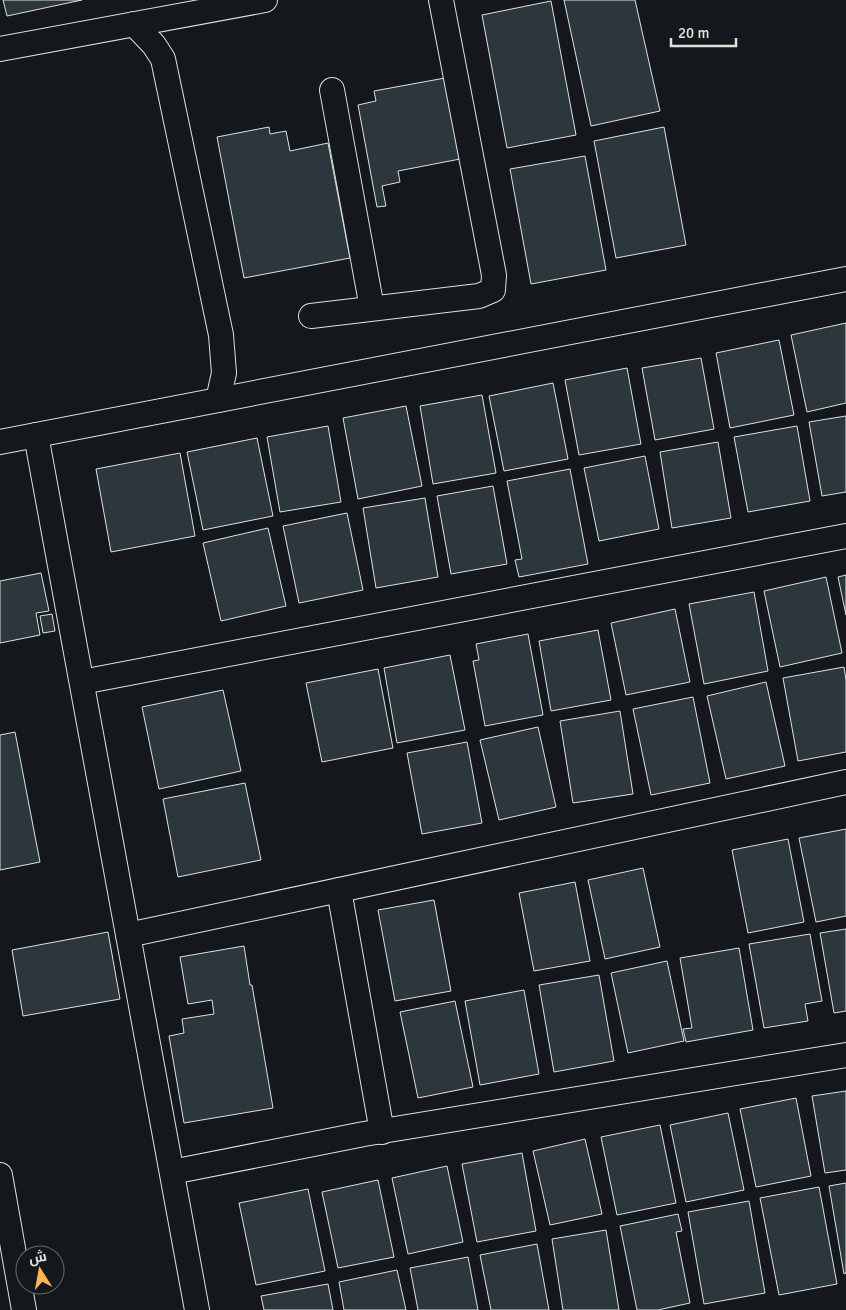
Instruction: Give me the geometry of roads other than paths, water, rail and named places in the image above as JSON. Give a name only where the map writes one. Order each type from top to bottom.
[{"type":"street","points":[[0,49],[265,0]]},
{"type":"street","points":[[311,316],[479,296],[493,290],[494,275],[441,0]]},
{"type":"street","points":[[134,24],[154,45],[163,58],[221,335],[224,373],[218,400]]},
{"type":"street","points":[[332,90],[372,308]]},
{"type":"street","points":[[0,442],[846,279]]},
{"type":"street","points":[[36,435],[198,1310]]},
{"type":"street","points":[[82,682],[846,536]]},
{"type":"street","points":[[128,935],[846,782]]},
{"type":"street","points":[[339,890],[382,1132]]},
{"type":"street","points":[[172,1172],[382,1132],[846,1055]]},
{"type":"street","points":[[0,1175],[24,1310]]}]
